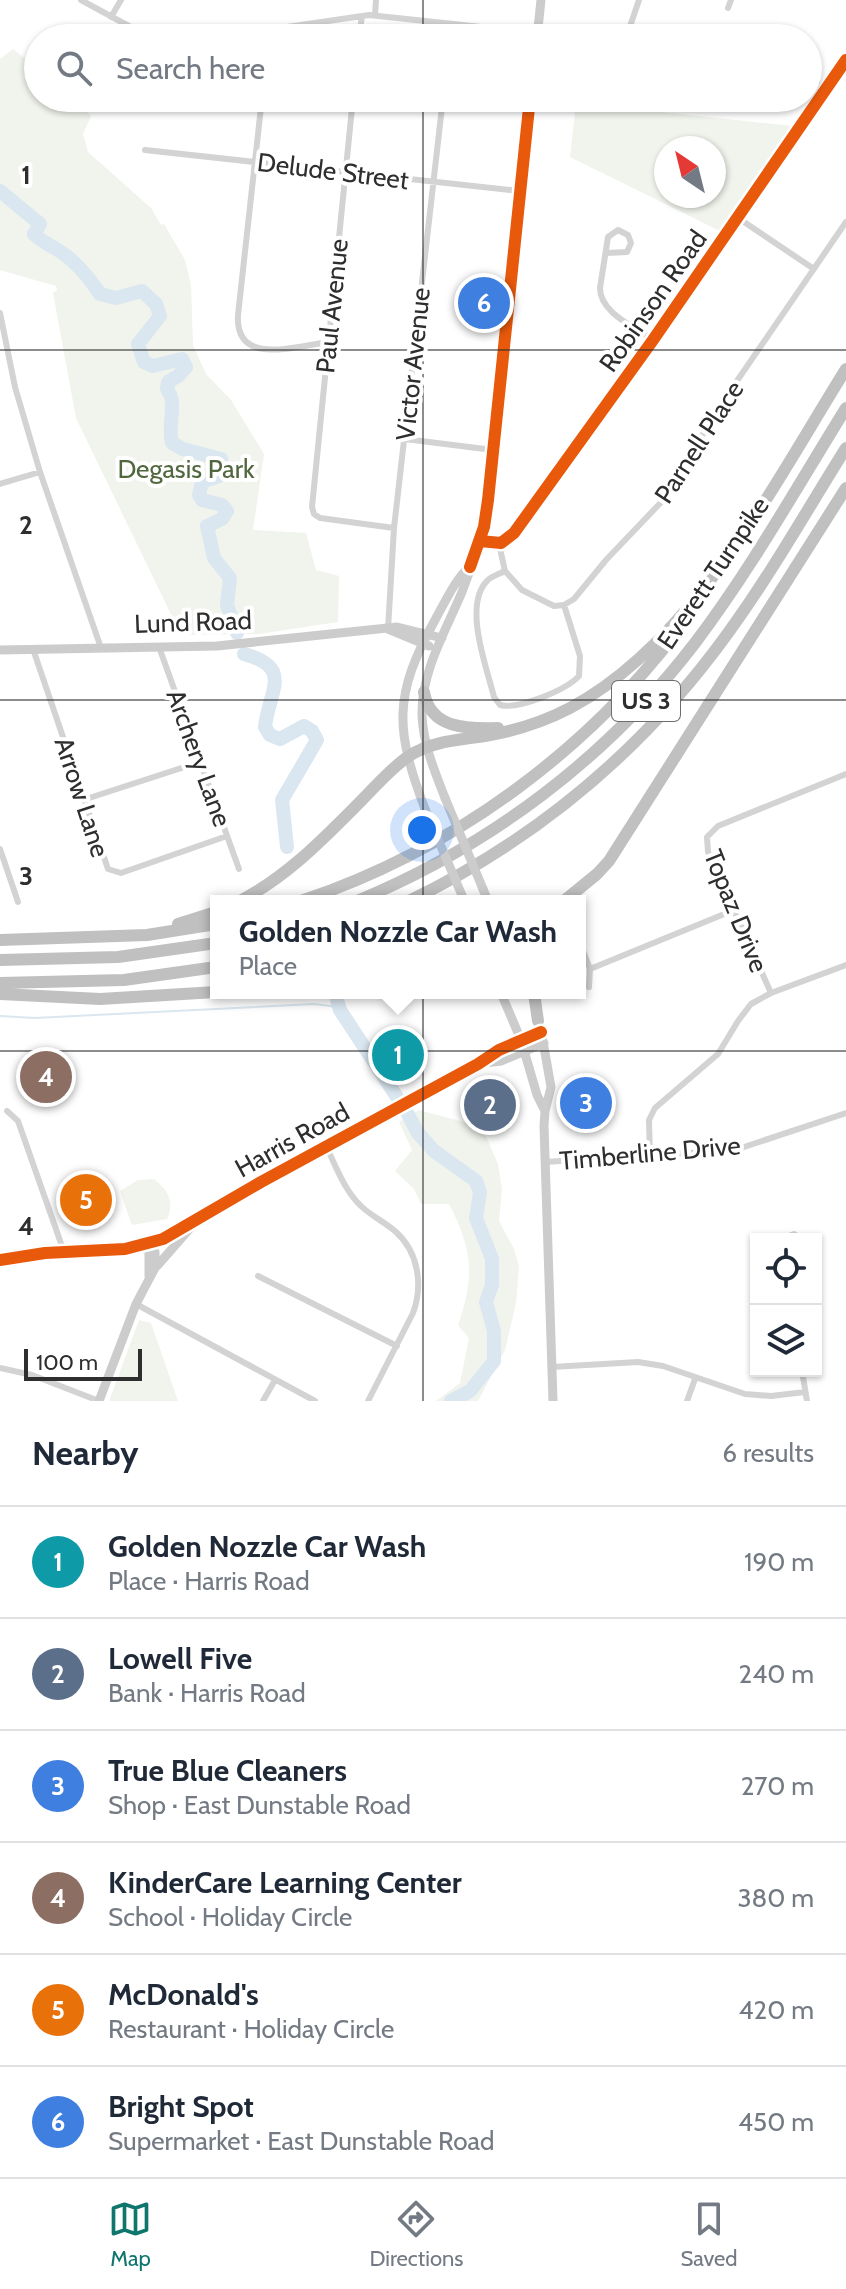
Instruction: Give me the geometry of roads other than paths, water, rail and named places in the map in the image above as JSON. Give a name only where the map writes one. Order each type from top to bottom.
[{"type":"highway","points":[[317,895],[361,878],[430,843],[498,802],[591,728],[653,662],[697,605],[846,369]]},
{"type":"highway","name":"Everett Turnpike","points":[[370,895],[433,865],[496,828],[566,777],[630,718],[678,664],[713,618],[846,408]]},
{"type":"highway","name":"Everett Turnpike","points":[[420,895],[478,864],[538,825],[605,771],[657,721],[729,632],[846,448]]},
{"type":"highway","points":[[581,895],[639,816],[846,488]]},
{"type":"highway","points":[[249,895],[297,864],[407,758],[427,747],[509,731],[555,716],[599,690],[635,661],[680,615],[737,543]]},
{"type":"highway","points":[[424,692],[432,712],[453,725],[498,728],[555,716]]},
{"type":"highway","points":[[571,895],[597,874]]},
{"type":"highway","points":[[88,938],[170,927],[210,914]]},
{"type":"highway","points":[[0,940],[158,934],[210,925]]},
{"type":"highway","points":[[0,960],[118,957],[210,944]]},
{"type":"highway","points":[[0,983],[124,980],[210,968]]},
{"type":"highway","points":[[0,994],[100,999],[210,992]]},
{"type":"highway","points":[[535,999],[541,1032]]},
{"type":"street","points":[[81,0],[124,24]]},
{"type":"street","points":[[111,17],[121,0]]},
{"type":"street","points":[[375,15],[376,0]]},
{"type":"street","points":[[538,24],[541,0]]},
{"type":"street","points":[[631,24],[639,0]]},
{"type":"street","points":[[320,24],[375,15],[451,24]]},
{"type":"street","points":[[361,24],[362,16]]},
{"type":"street","name":"Robinson Road","points":[[822,95],[846,60]]},
{"type":"street","points":[[822,85],[828,86]]},
{"type":"street","points":[[260,112],[238,325],[244,342],[255,349],[329,342]]},
{"type":"street","name":"Paul Avenue","points":[[352,112],[313,513],[323,518],[394,528]]},
{"type":"street","name":"Victor Avenue","points":[[388,629],[394,528],[441,112]]},
{"type":"street","points":[[486,895],[445,798],[427,747],[422,718],[424,692],[480,541],[485,518],[528,112]]},
{"type":"street","name":"Robinson Road","points":[[499,544],[514,533],[653,340],[810,112]]},
{"type":"street","name":"Delude Street","points":[[145,150],[520,191]]},
{"type":"street","points":[[738,218],[814,269]]},
{"type":"street","name":"Parnell Place","points":[[564,605],[576,597],[606,560],[668,495],[715,413],[846,222]]},
{"type":"street","points":[[606,253],[627,252],[631,243],[628,235],[621,230],[612,233],[607,240],[601,300],[608,309],[653,340]]},
{"type":"street","points":[[0,313],[15,387],[40,472],[101,648]]},
{"type":"street","points":[[405,439],[493,450]]},
{"type":"street","points":[[0,484],[40,472]]},
{"type":"street","points":[[480,541],[499,544],[505,571],[515,584],[552,606],[564,605],[580,656],[579,676],[570,685],[513,706],[500,705],[494,697],[476,613],[482,590],[489,579],[505,571]]},
{"type":"street","points":[[462,895],[425,809],[407,758],[402,726],[404,699],[411,673],[454,587],[470,567]]},
{"type":"street","name":"Lund Road","points":[[0,650],[227,645],[401,627],[428,634],[440,643]]},
{"type":"street","points":[[388,629],[423,645],[440,643]]},
{"type":"street","name":"Archery Lane","points":[[159,647],[239,869]]},
{"type":"street","name":"Arrow Lane","points":[[33,649],[108,869],[115,873],[227,836]]},
{"type":"street","points":[[83,800],[200,762]]},
{"type":"street","name":"Topaz Drive","points":[[771,993],[708,852],[706,842],[709,833],[718,826],[846,774]]},
{"type":"street","points":[[0,849],[3,868],[18,902]]},
{"type":"street","points":[[590,969],[734,910]]},
{"type":"street","points":[[586,959],[590,969],[589,987]]},
{"type":"street","points":[[650,1157],[649,1120],[655,1108],[724,1048],[751,1004],[771,993],[846,965]]},
{"type":"street","points":[[504,999],[545,1111]]},
{"type":"street","points":[[529,999],[541,1032],[551,1087],[545,1111],[545,1162],[553,1401]]},
{"type":"street","name":"Harris Road","points":[[152,1272],[149,1243],[195,1221],[494,1053],[541,1032]]},
{"type":"street","name":"Harris Road","points":[[478,1064],[495,1063],[524,1051],[541,1032]]},
{"type":"street","points":[[7,1111],[18,1121],[64,1252]]},
{"type":"street","name":"Timberline Drive","points":[[545,1162],[735,1150],[846,1113]]},
{"type":"street","points":[[326,1146],[353,1196],[401,1237],[414,1262],[420,1284],[418,1299],[368,1401]]},
{"type":"street","name":"Harris Road","points":[[99,1401],[136,1304],[152,1272],[195,1221]]},
{"type":"street","points":[[0,1260],[125,1249],[149,1243]]},
{"type":"street","points":[[258,1276],[397,1346]]},
{"type":"street","points":[[136,1304],[315,1401]]},
{"type":"street","points":[[552,1367],[638,1362],[663,1366],[745,1394],[771,1396],[805,1392]]},
{"type":"street","points":[[0,1368],[32,1375],[99,1401]]},
{"type":"street","points":[[803,1377],[807,1401]]},
{"type":"street","points":[[687,1401],[695,1379]]},
{"type":"street","points":[[263,1401],[275,1380]]},
{"type":"waterway","points":[[0,191],[40,224],[34,234],[72,261],[100,294],[116,298],[142,291],[156,304],[160,316],[138,344],[144,362],[153,366],[182,359],[186,367],[168,382],[167,389],[172,401],[172,443],[221,459],[223,468],[219,476],[202,482],[199,495],[202,500],[222,505],[227,511],[222,519],[207,526],[214,558],[230,578],[227,605],[237,633]]},
{"type":"waterway","points":[[244,654],[269,666],[274,673],[275,682],[265,727],[270,735],[280,739],[304,726],[312,731],[317,740],[282,800],[287,847]]},
{"type":"waterway","points":[[337,1000],[340,1010],[397,1097]]},
{"type":"waterway","points":[[0,1016],[35,1018],[314,1004],[338,1007]]},
{"type":"waterway","points":[[406,1111],[418,1133],[434,1151],[476,1181],[480,1193],[476,1218],[492,1259],[492,1285],[486,1302],[494,1331],[494,1361],[470,1391],[451,1401]]},
{"type":"place","name":"Bright Spot","points":[[484,303]]},
{"type":"place","name":"Golden Nozzle Car Wash","points":[[398,1055]]},
{"type":"place","name":"KinderCare Learning Center","points":[[46,1077]]},
{"type":"place","name":"True Blue Cleaners","points":[[586,1103]]},
{"type":"place","name":"Lowell Five","points":[[490,1105]]},
{"type":"place","name":"McDonald's","points":[[86,1200]]},
{"type":"park label","name":"Degasis Park","points":[[186,469]]}]
